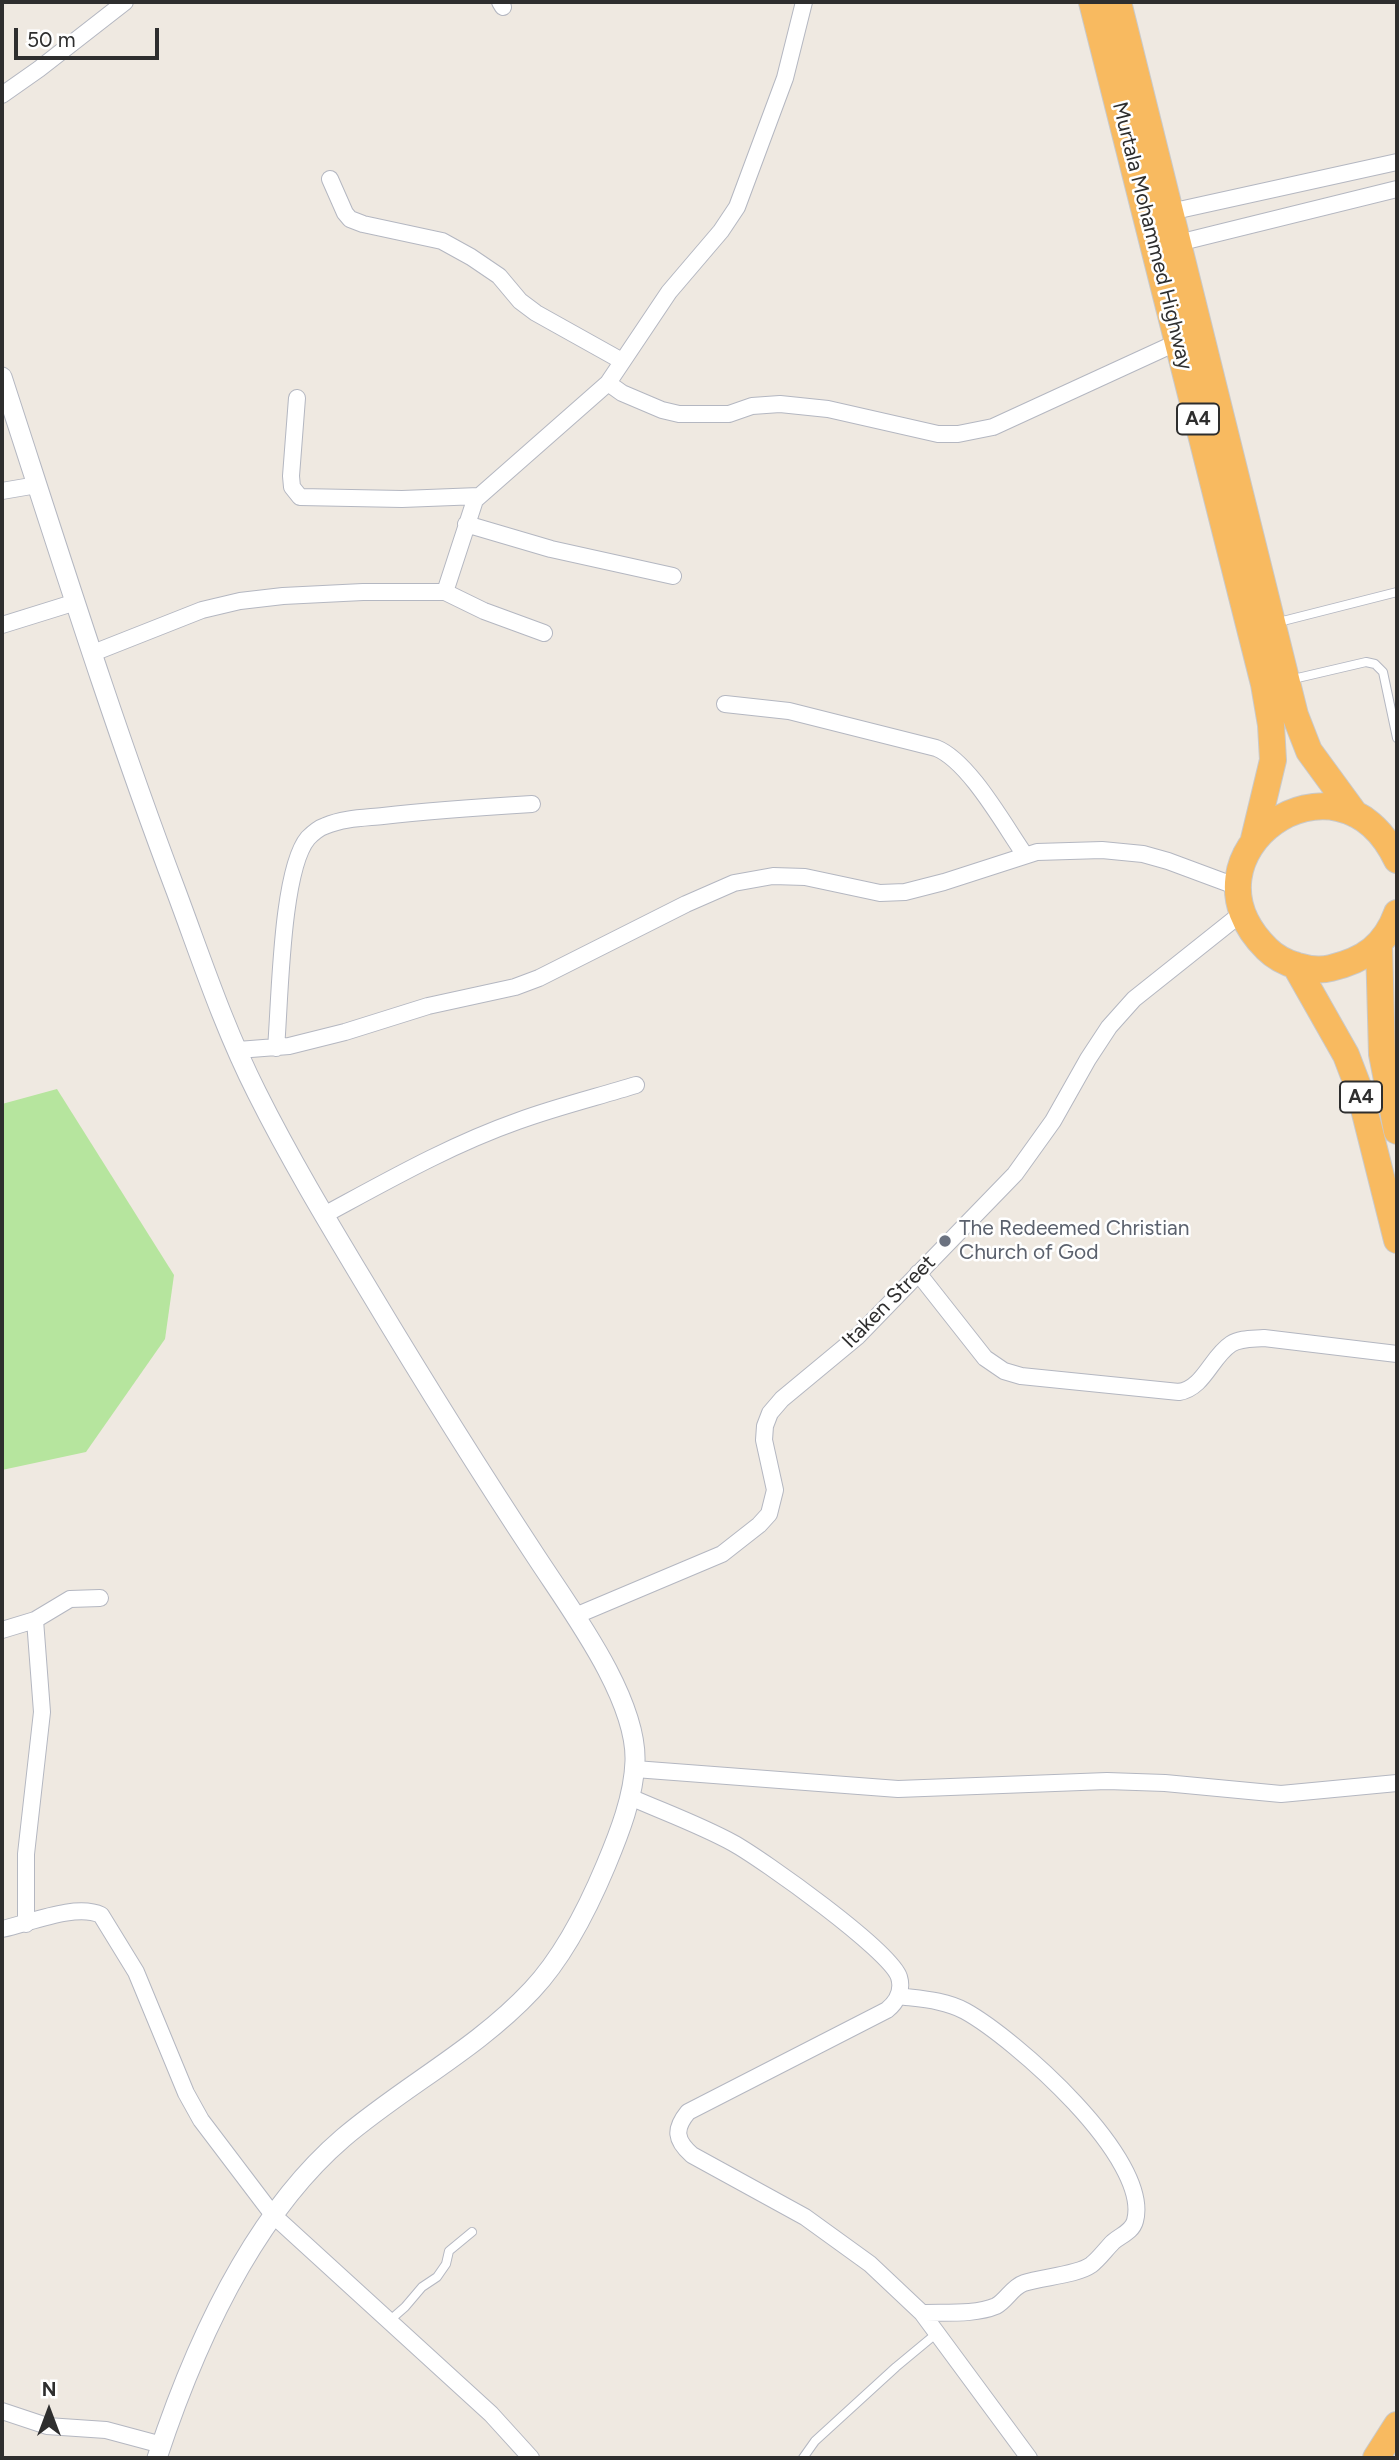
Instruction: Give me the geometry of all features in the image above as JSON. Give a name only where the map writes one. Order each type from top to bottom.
[{"type":"highway","name":"Murtala Mohammed Highway","points":[[1092,2],[1264,684],[1271,724],[1273,760],[1254,839]]},
{"type":"highway","name":"Murtala Mohammed Highway","points":[[1118,2],[1295,715],[1309,751],[1355,814]]},
{"type":"highway","name":"A4","points":[[1397,860],[1389,834],[1355,814],[1334,807],[1311,807],[1289,812],[1270,824],[1254,839],[1242,862],[1240,900],[1254,936],[1272,954],[1295,965],[1325,969],[1354,962],[1379,945],[1392,927],[1397,914]]},
{"type":"highway","name":"A4","points":[[1379,945],[1382,1054],[1392,1087],[1397,1131]]},
{"type":"highway","name":"A4","points":[[1295,965],[1337,1036],[1359,1088],[1397,1240]]},
{"type":"highway","points":[[1377,2458],[1397,2424]]},
{"type":"street","points":[[2,95],[125,2]]},
{"type":"street","points":[[444,592],[472,505],[608,383],[669,292],[737,207],[785,78],[804,2]]},
{"type":"street","points":[[1170,212],[1397,162]]},
{"type":"street","points":[[330,179],[350,219],[442,240],[499,276],[520,301],[536,313],[622,361]]},
{"type":"street","points":[[1178,243],[1397,189]]},
{"type":"street","points":[[608,383],[622,393],[662,410],[679,414],[729,414],[752,406],[780,404],[828,408],[938,434],[958,434],[993,427],[1178,342]]},
{"type":"street","points":[[2,377],[142,800],[219,1005],[255,1090],[324,1215],[453,1431],[575,1616],[618,1692],[632,1733],[635,1751],[630,1797],[606,1866],[577,1924],[548,1971],[496,2024],[342,2139],[273,2215],[242,2264],[208,2329],[170,2418],[159,2452],[106,2430],[47,2426],[2,2411]]},
{"type":"street","points":[[297,398],[291,476],[292,487],[300,497],[402,499],[479,496]]},
{"type":"street","points":[[2,491],[37,485]]},
{"type":"street","points":[[466,524],[551,550],[673,576]]},
{"type":"street","points":[[93,653],[202,610],[240,601],[363,592],[444,592],[484,611],[544,633]]},
{"type":"street","points":[[2,625],[76,602]]},
{"type":"street","points":[[725,704],[789,711],[949,753],[966,770],[1025,855]]},
{"type":"street","points":[[276,1048],[285,923],[295,865],[309,837],[322,827],[341,821],[433,810],[532,804]]},
{"type":"street","points":[[238,1050],[276,1048],[345,1032],[428,1006],[515,987],[539,978],[686,904],[734,883],[773,876],[805,877],[880,893],[905,891],[944,882],[1037,852],[1102,850],[1167,861],[1240,900]]},
{"type":"street","name":"Itaken Street","points":[[575,1616],[722,1553],[759,1525],[769,1514],[774,1502],[775,1490],[764,1440],[765,1426],[771,1413],[782,1399],[858,1336],[1015,1174],[1053,1121],[1109,1027],[1134,999],[1240,900]]},
{"type":"street","points":[[324,1215],[414,1166],[470,1140],[519,1121],[636,1085]]},
{"type":"street","points":[[918,1273],[985,1358],[1004,1371],[1021,1376],[1179,1392],[1195,1385],[1232,1343],[1246,1339],[1264,1338],[1397,1354]]},
{"type":"street","points":[[2,1630],[34,1620],[70,1599],[100,1598]]},
{"type":"street","points":[[26,1924],[26,1854],[42,1713],[34,1620]]},
{"type":"street","points":[[635,1769],[898,1789],[1107,1780],[1281,1794],[1397,1783]]},
{"type":"street","points":[[630,1797],[731,1842],[775,1869],[873,1947],[898,1977],[898,1996],[887,2010],[688,2112],[680,2121],[678,2133],[681,2145],[692,2155],[805,2217],[870,2264],[922,2313],[1029,2458]]},
{"type":"street","points":[[2,1928],[77,1909],[101,1915],[136,1972],[186,2093],[201,2120],[273,2215],[491,2414],[531,2458]]},
{"type":"street","points":[[898,1996],[943,2002],[962,2010],[984,2022],[1032,2063],[1087,2115],[1121,2159],[1137,2202],[1135,2224],[1131,2230],[1114,2241],[1090,2266],[1024,2283],[996,2306],[978,2310],[922,2313]]},
{"type":"lane","points":[[1272,624],[1397,592]]},
{"type":"lane","points":[[1286,681],[1366,662],[1375,664],[1382,672],[1397,738]]},
{"type":"lane","points":[[388,2321],[405,2307],[422,2287],[437,2277],[446,2264],[449,2251],[472,2232]]},
{"type":"lane","points":[[803,2458],[815,2441],[937,2333]]},
{"type":"green space","points":[[57,1089],[174,1275],[165,1339],[86,1452],[2,1470],[2,1104]]},
{"type":"place","name":"The Redeemed Christian Church of God","points":[[945,1241]]}]
